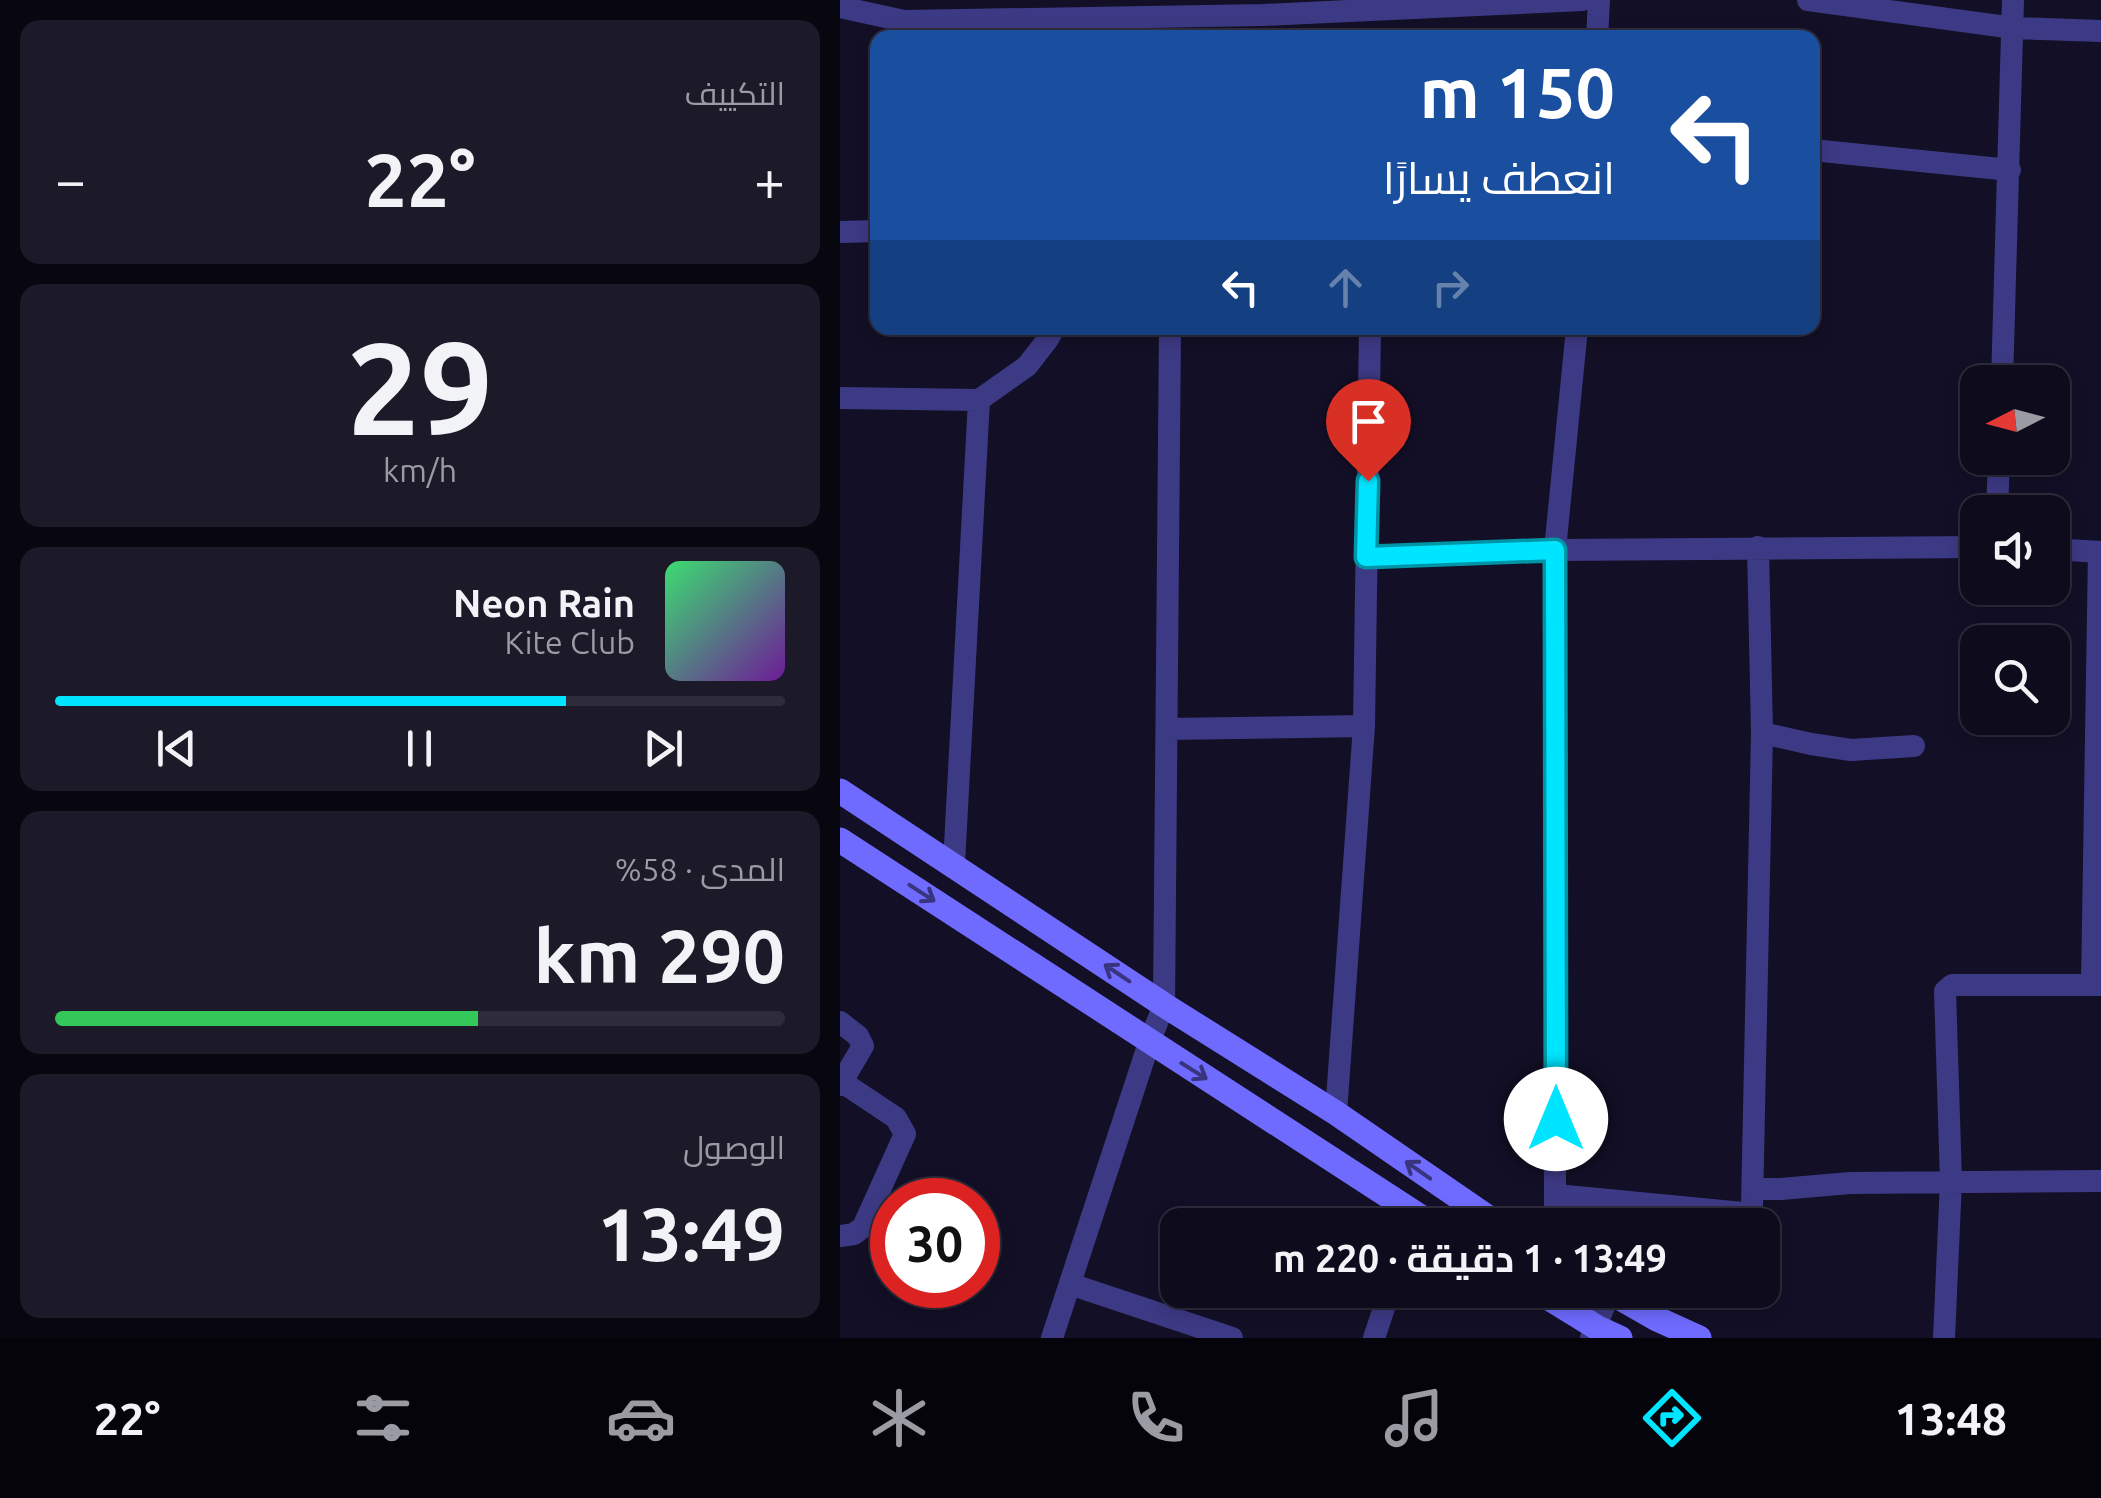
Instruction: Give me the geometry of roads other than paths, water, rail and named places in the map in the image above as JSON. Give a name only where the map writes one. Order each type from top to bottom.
[{"type":"main road","points":[[840,791],[1336,1113],[1474,1208]]},
{"type":"main road","points":[[840,840],[1315,1146],[1402,1208]]},
{"type":"main road","points":[[1561,1308],[1594,1332],[1620,1338]]},
{"type":"main road","points":[[1638,1308],[1699,1338]]},
{"type":"street","points":[[840,7],[1134,28],[1263,8],[1582,0]]},
{"type":"street","points":[[1597,30],[1599,0]]},
{"type":"street","points":[[1808,0],[2014,28],[2101,31]]},
{"type":"street","points":[[2003,365],[2014,0]]},
{"type":"street","points":[[1820,151],[2010,170]]},
{"type":"street","points":[[840,232],[870,230]]},
{"type":"street","points":[[840,398],[980,400],[1027,366],[1050,335]]},
{"type":"street","points":[[1052,1338],[1164,1004],[1170,335]]},
{"type":"street","points":[[1336,1113],[1364,726],[1370,335]]},
{"type":"street","points":[[1556,1208],[1555,550],[1576,335]]},
{"type":"street","points":[[954,864],[980,400]]},
{"type":"street","points":[[1366,557],[1555,550],[1960,547]]},
{"type":"street","points":[[1556,1195],[1744,1213],[1752,1205],[1762,733],[1758,548]]},
{"type":"street","points":[[1944,1338],[1951,1181],[1945,991],[1952,985],[2096,985],[2100,552],[2070,551]]},
{"type":"street","points":[[1168,730],[1364,726]]},
{"type":"street","points":[[1762,733],[1851,750],[1914,746]]},
{"type":"street","points":[[840,1022],[858,1036],[862,1046],[841,1084],[896,1118],[904,1134],[863,1227],[854,1234],[840,1236]]},
{"type":"street","points":[[1753,1189],[1850,1183],[2101,1181]]},
{"type":"street","points":[[1070,1284],[1232,1338]]},
{"type":"street","points":[[1374,1338],[1384,1308]]},
{"type":"street","points":[[1594,1332],[1602,1308]]}]
